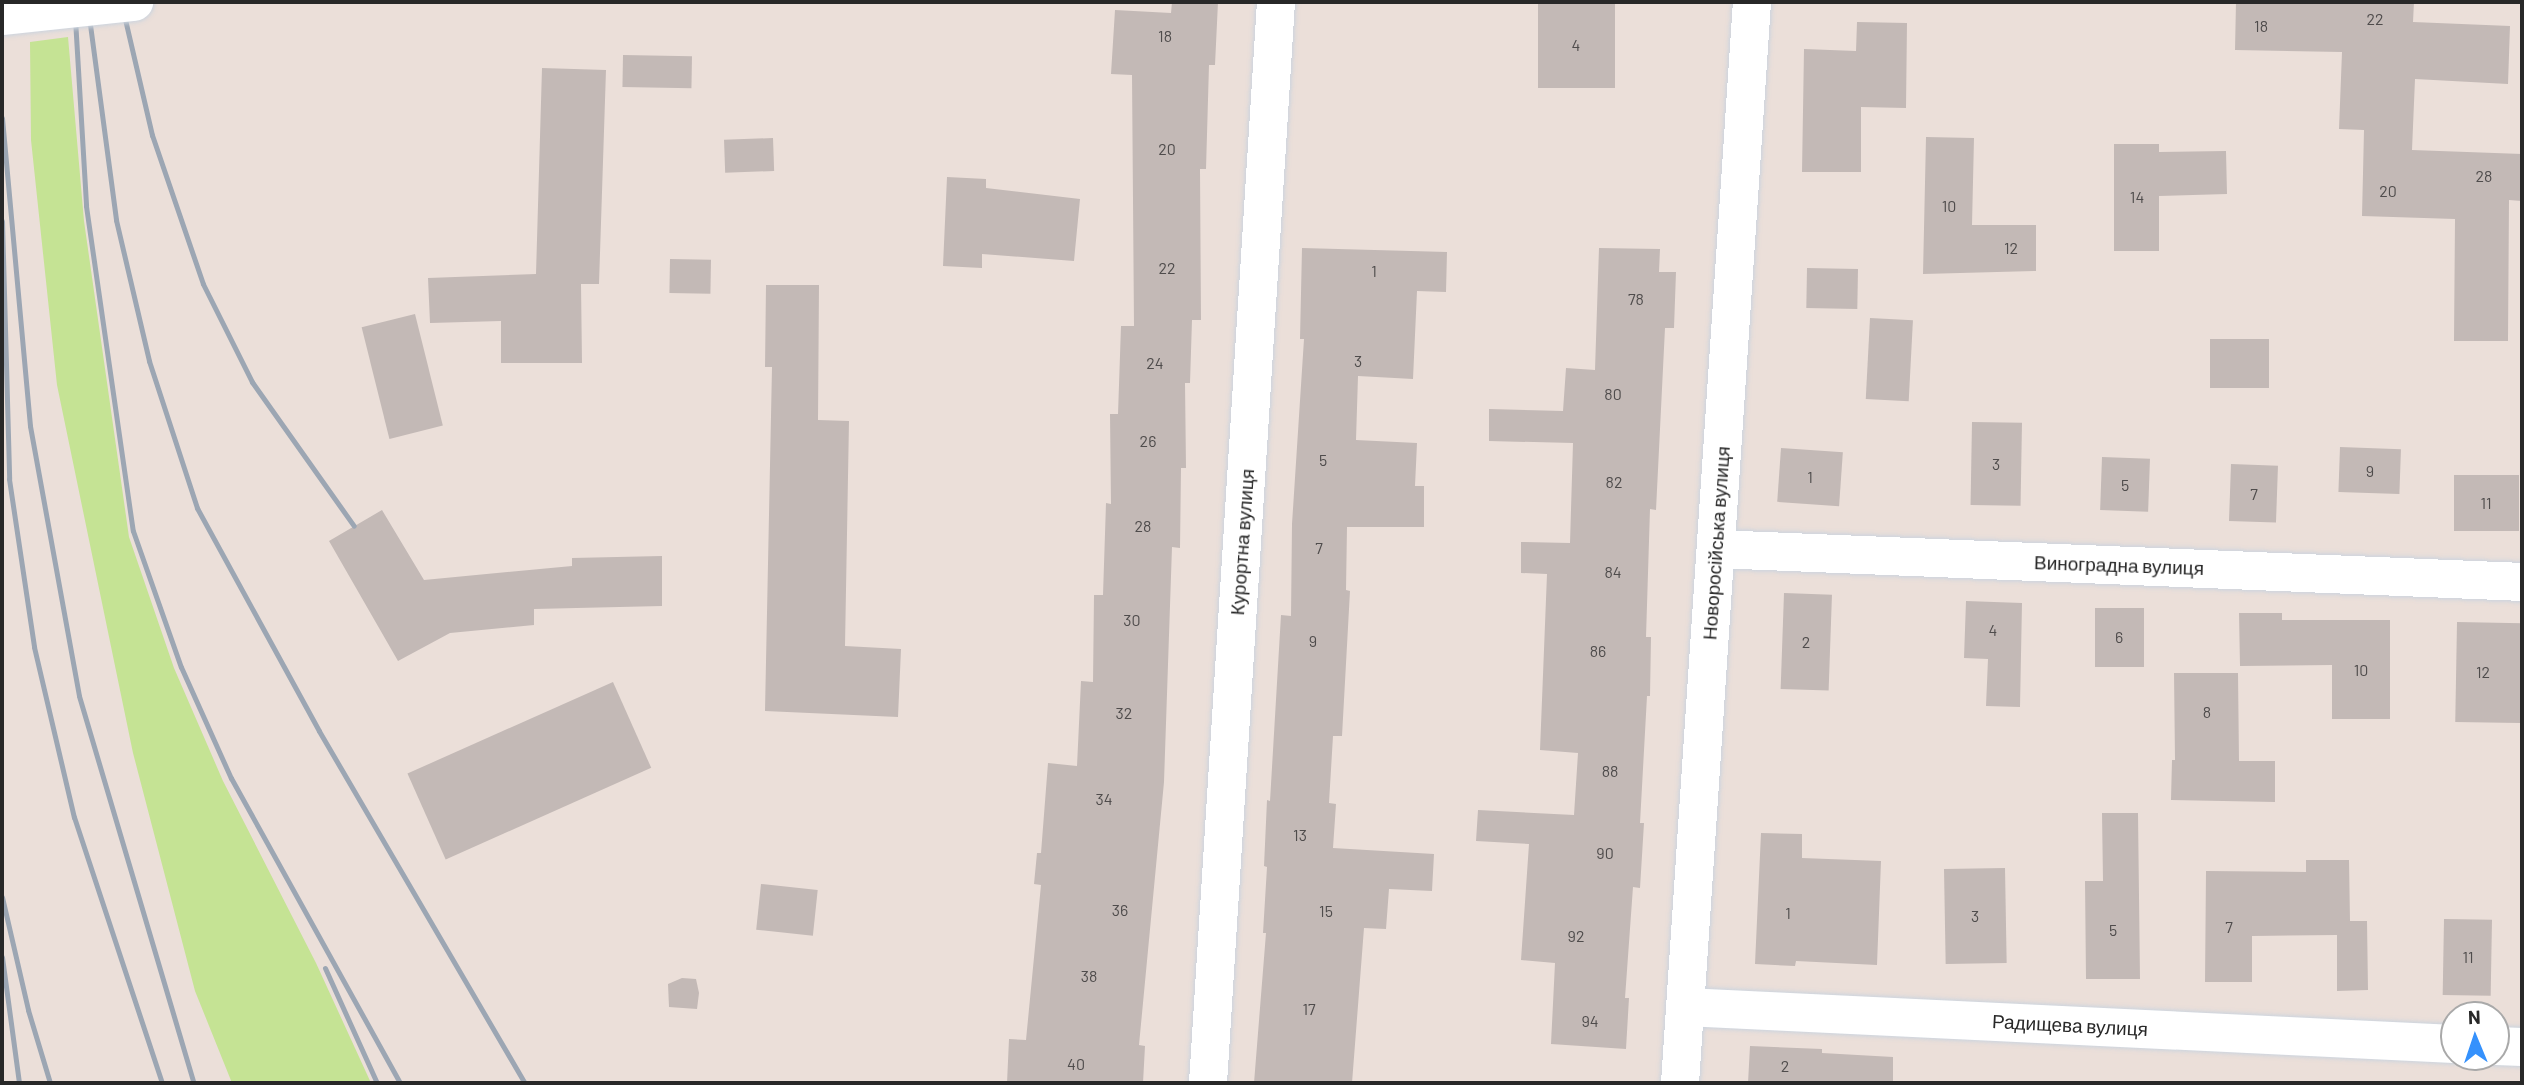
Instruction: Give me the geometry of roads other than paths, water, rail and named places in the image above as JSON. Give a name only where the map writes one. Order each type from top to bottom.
[{"type":"street","points":[[2,16],[134,2]]},
{"type":"street","name":"Курортна вулиця","points":[[1208,1083],[1276,2]]},
{"type":"street","name":"Новоросійська вулиця","points":[[1680,1083],[1752,2]]},
{"type":"street","name":"Виноградна вулиця","points":[[1716,549],[2522,582]]},
{"type":"street","name":"Радищева вулиця","points":[[1685,1007],[2440,1043]]},
{"type":"railway","points":[[74,2],[86,206],[133,531],[181,667],[231,778],[400,1083]]},
{"type":"railway","points":[[87,2],[116,220],[149,361],[197,508],[319,731],[525,1083]]},
{"type":"railway","points":[[121,2],[152,135],[203,284],[252,382],[354,526]]},
{"type":"railway","points":[[2,118],[30,426],[79,696],[194,1083]]},
{"type":"railway","points":[[2,221],[9,479],[34,647],[74,817],[162,1083]]},
{"type":"railway","points":[[2,897],[28,1010],[50,1083]]},
{"type":"railway","points":[[2,957],[19,1083]]},
{"type":"railway","points":[[325,968],[377,1083]]}]
